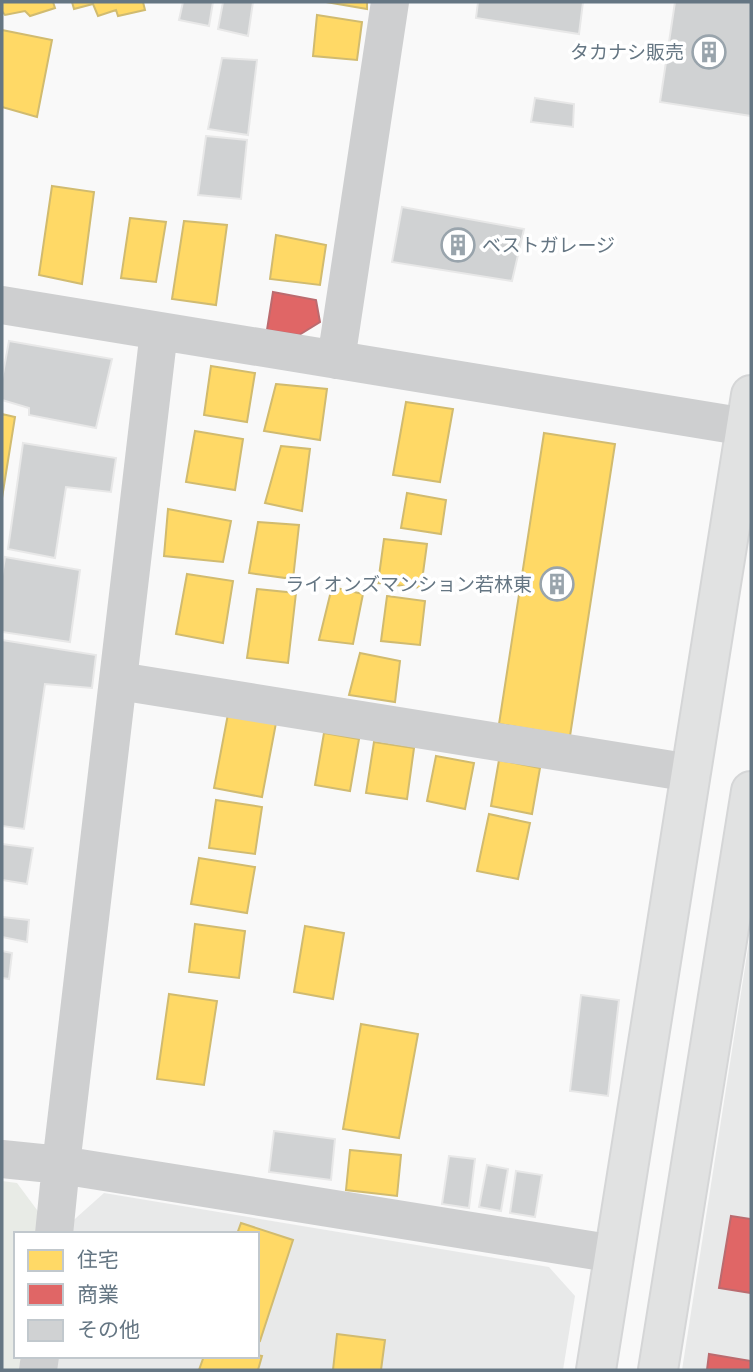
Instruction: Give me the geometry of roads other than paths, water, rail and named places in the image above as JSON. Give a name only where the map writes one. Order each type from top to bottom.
[{"type":"street","points":[[336,360],[390,2]]},
{"type":"street","points":[[2,305],[336,360],[749,411],[737,572],[691,773],[596,1370]]},
{"type":"street","points":[[54,1232],[159,331]]},
{"type":"street","points":[[119,681],[691,773]]},
{"type":"street","points":[[659,1370],[751,791]]},
{"type":"street","points":[[2,1159],[61,1166],[615,1254]]},
{"type":"place","name":"タカナシ販売","points":[[709,52]]},
{"type":"place","name":"ベストガレージ","points":[[458,245]]},
{"type":"place","name":"ライオンズマンション若林東","points":[[557,584]]}]
